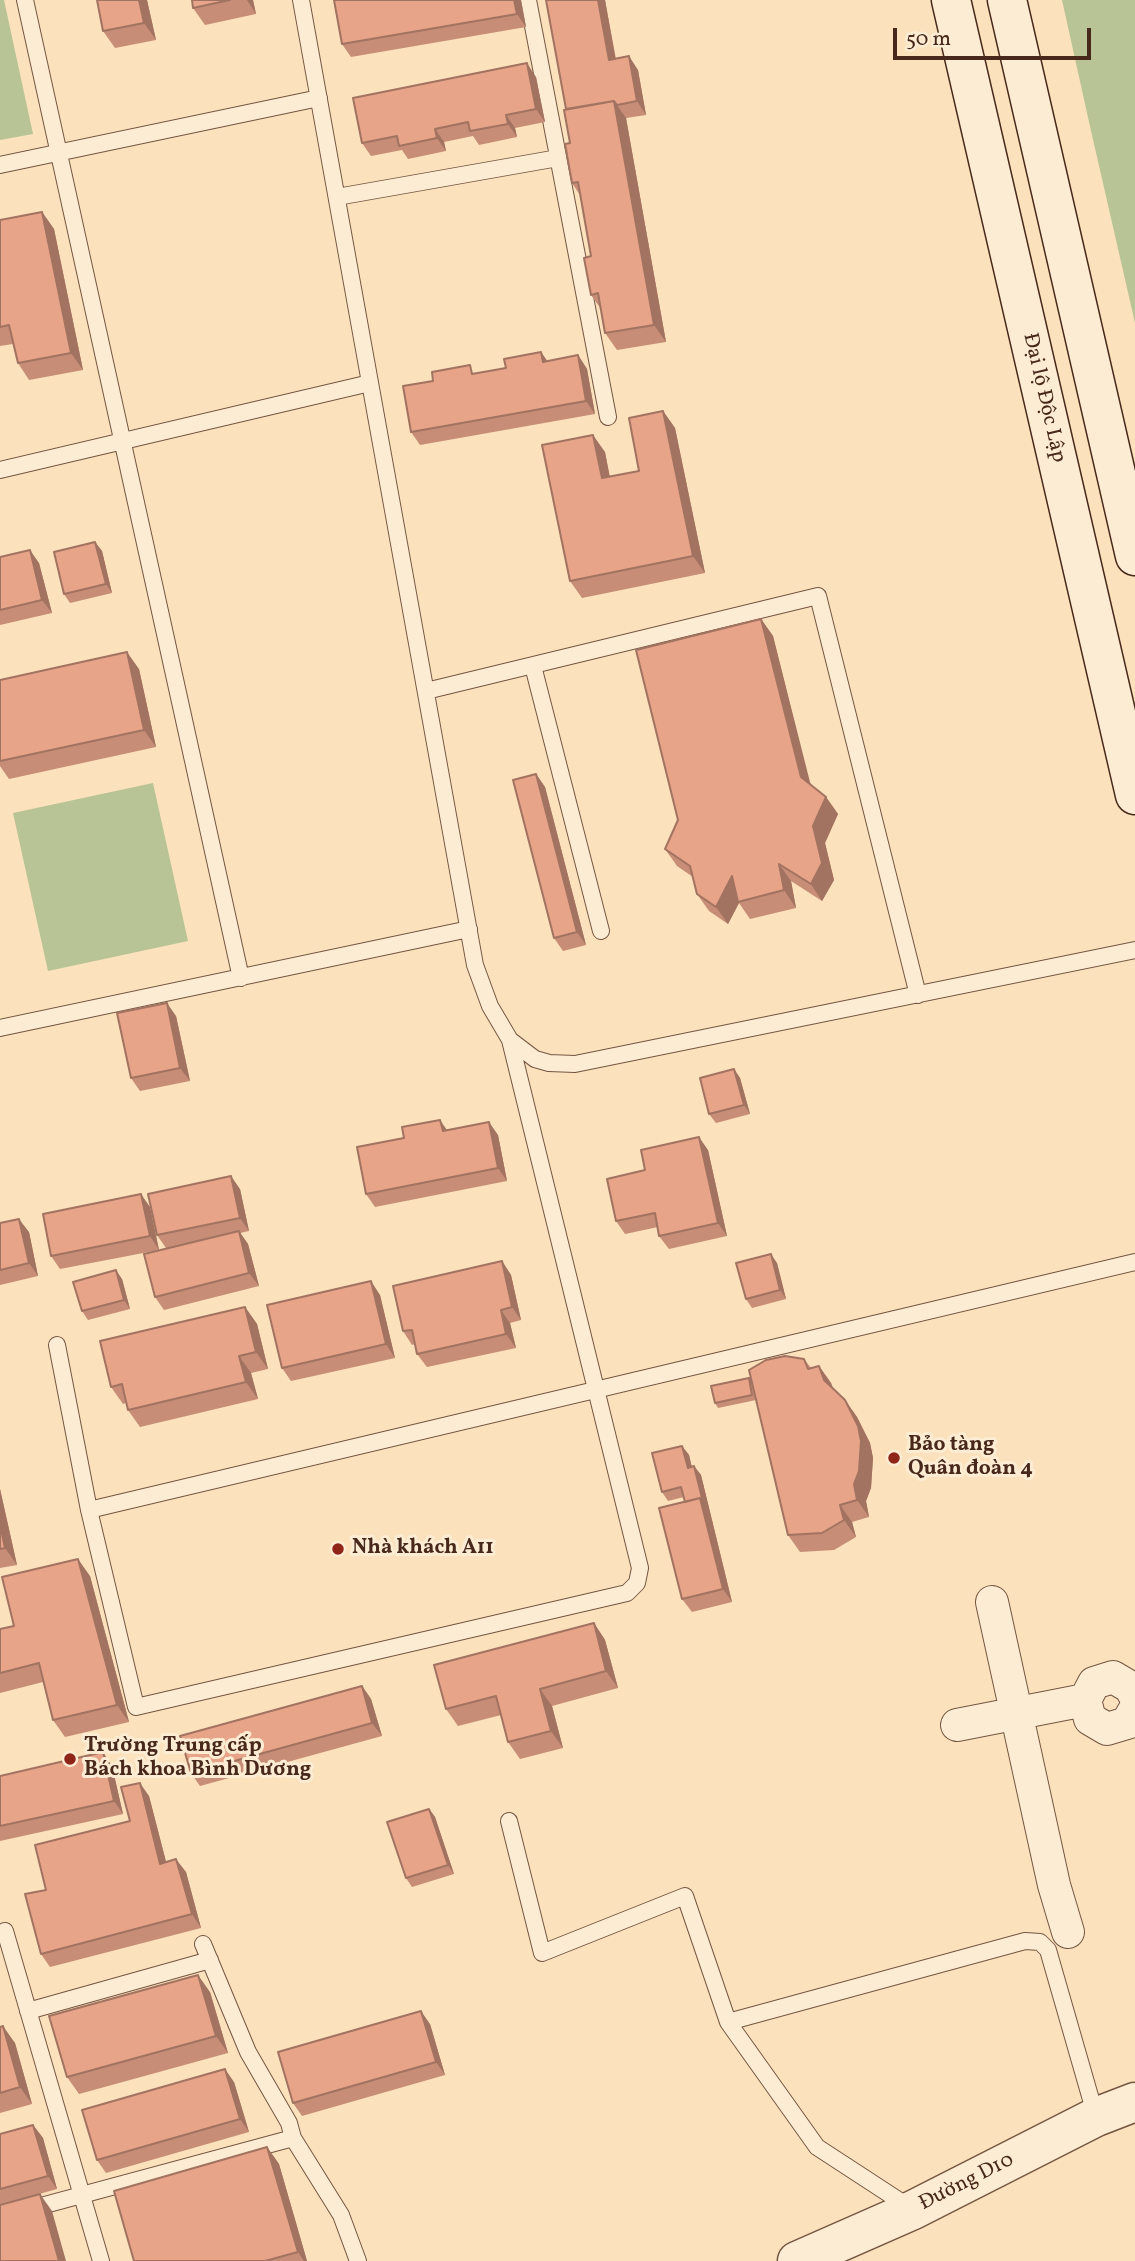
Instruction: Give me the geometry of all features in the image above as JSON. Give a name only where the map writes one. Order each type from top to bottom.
[{"type":"main road","name":"Đại lộ Độc Lập","points":[[951,0],[1135,795]]},
{"type":"main road","points":[[1007,0],[1135,556]]},
{"type":"main road","name":"Đường D10","points":[[797,2261],[914,2210],[1096,2117],[1135,2102]]},
{"type":"street","points":[[992,1602],[1054,1885],[1068,1932]]},
{"type":"street","points":[[1135,1696],[1130,1687],[1113,1677],[1094,1683],[1084,1700],[1090,1719],[1107,1729],[1126,1723],[1135,1709]]},
{"type":"street","points":[[957,1725],[1084,1700]]},
{"type":"lane","points":[[25,0],[240,978]]},
{"type":"lane","points":[[57,1345],[89,1510],[136,1707],[620,1595],[637,1583],[640,1568],[510,1040],[482,986],[469,929],[301,0]]},
{"type":"lane","points":[[528,0],[608,416]]},
{"type":"lane","points":[[0,165],[319,98]]},
{"type":"lane","points":[[337,197],[558,158]]},
{"type":"lane","points":[[0,470],[370,383]]},
{"type":"lane","points":[[426,691],[818,596],[918,995]]},
{"type":"lane","points":[[533,666],[601,931]]},
{"type":"lane","points":[[0,1028],[469,929]]},
{"type":"lane","points":[[510,1040],[536,1059],[575,1064],[1135,950]]},
{"type":"lane","points":[[89,1510],[1135,1262]]},
{"type":"lane","points":[[509,1821],[542,1953],[685,1896],[728,2022],[817,2147],[914,2210]]},
{"type":"lane","points":[[5,1931],[101,2261]]},
{"type":"lane","points":[[728,2022],[1025,1941],[1040,1942],[1048,1950],[1096,2117]]},
{"type":"lane","points":[[203,1944],[228,2010],[289,2123],[293,2138],[341,2214],[358,2261]]},
{"type":"lane","points":[[29,2011],[210,1960]]},
{"type":"lane","points":[[0,2217],[293,2138]]},
{"type":"green space","points":[[0,0],[4,0],[33,134],[0,140]]},
{"type":"green space","points":[[1062,0],[1135,0],[1135,323],[1089,122]]},
{"type":"green space","points":[[153,783],[188,941],[48,971],[13,813]]},
{"type":"building","points":[[97,0],[139,0],[144,23],[103,31]]},
{"type":"building","points":[[192,0],[230,0],[193,8]]},
{"type":"building","points":[[334,0],[514,0],[517,14],[342,44]]},
{"type":"building","points":[[546,0],[598,0],[609,60],[629,56],[637,101],[617,105],[614,101],[566,109]]},
{"type":"building","points":[[527,63],[536,109],[506,115],[508,124],[470,131],[468,122],[435,129],[437,138],[399,146],[397,136],[362,143],[353,98]]},
{"type":"building","points":[[614,101],[654,325],[605,333],[598,293],[591,295],[584,258],[591,256],[578,182],[572,183],[565,144],[570,143],[564,110]]},
{"type":"building","points":[[42,212],[71,353],[18,363],[9,325],[0,327],[0,220]]},
{"type":"building","points":[[541,352],[543,362],[578,355],[586,401],[411,432],[403,386],[433,381],[432,372],[470,365],[472,374],[506,368],[504,359]]},
{"type":"building","points":[[663,411],[693,556],[570,581],[542,445],[593,435],[602,478],[639,471],[629,418]]},
{"type":"building","points":[[95,542],[106,584],[64,594],[54,552]]},
{"type":"building","points":[[30,550],[42,600],[0,610],[0,557]]},
{"type":"building","points":[[761,619],[801,777],[826,797],[813,826],[822,863],[811,884],[779,864],[784,890],[738,902],[732,876],[716,907],[697,894],[690,866],[665,849],[678,820],[636,650]]},
{"type":"building","points":[[127,652],[144,730],[0,761],[0,680]]},
{"type":"building","points":[[536,774],[577,932],[554,938],[513,780]]},
{"type":"building","points":[[167,1003],[180,1068],[131,1078],[117,1013]]},
{"type":"building","points":[[734,1069],[744,1105],[709,1114],[700,1078]]},
{"type":"building","points":[[440,1120],[443,1131],[489,1122],[498,1168],[366,1194],[357,1147],[404,1138],[402,1127]]},
{"type":"building","points":[[699,1137],[718,1223],[659,1236],[655,1213],[616,1221],[607,1179],[645,1170],[641,1150]]},
{"type":"building","points":[[231,1176],[240,1218],[157,1235],[148,1194]]},
{"type":"building","points":[[141,1194],[150,1236],[51,1256],[43,1214]]},
{"type":"building","points":[[19,1219],[29,1263],[0,1270],[0,1223]]},
{"type":"building","points":[[239,1231],[249,1273],[155,1297],[144,1254]]},
{"type":"building","points":[[771,1254],[780,1290],[746,1299],[736,1263]]},
{"type":"building","points":[[502,1261],[512,1307],[501,1310],[506,1334],[417,1354],[412,1330],[403,1331],[393,1286]]},
{"type":"building","points":[[116,1270],[124,1300],[82,1311],[73,1282]]},
{"type":"building","points":[[371,1281],[386,1344],[282,1368],[267,1305]]},
{"type":"building","points":[[245,1307],[256,1352],[239,1356],[246,1382],[128,1410],[122,1384],[111,1387],[100,1341]]},
{"type":"building","points":[[785,1356],[804,1359],[808,1369],[819,1366],[824,1380],[845,1400],[858,1426],[861,1441],[859,1471],[854,1484],[857,1500],[840,1505],[844,1520],[822,1533],[788,1535],[749,1370],[766,1360]]},
{"type":"building","points":[[749,1378],[752,1395],[715,1403],[711,1386]]},
{"type":"building","points":[[682,1446],[688,1468],[694,1466],[703,1502],[700,1498],[685,1502],[681,1487],[662,1492],[652,1453]]},
{"type":"building","points":[[700,1498],[723,1589],[682,1599],[659,1508]]},
{"type":"building","points":[[0,1524],[5,1548],[0,1549]]},
{"type":"building","points":[[78,1559],[117,1705],[53,1720],[39,1663],[0,1673],[0,1629],[14,1626],[2,1577]]},
{"type":"building","points":[[594,1623],[606,1671],[540,1689],[551,1731],[508,1742],[496,1696],[446,1709],[434,1665]]},
{"type":"building","points":[[362,1686],[372,1723],[191,1773],[180,1736]]},
{"type":"building","points":[[103,1752],[114,1801],[0,1826],[0,1776]]},
{"type":"building","points":[[140,1783],[160,1864],[176,1859],[192,1914],[41,1954],[25,1894],[46,1890],[35,1845],[130,1821],[121,1787]]},
{"type":"building","points":[[429,1809],[448,1865],[406,1878],[387,1822]]},
{"type":"building","points":[[198,1975],[216,2036],[67,2077],[49,2016]]},
{"type":"building","points":[[421,2011],[436,2062],[293,2103],[278,2052]]},
{"type":"building","points":[[3,2026],[20,2087],[0,2093],[0,2027]]},
{"type":"building","points":[[225,2069],[240,2119],[97,2160],[82,2110]]},
{"type":"building","points":[[33,2125],[48,2176],[0,2189],[0,2134]]},
{"type":"building","points":[[267,2147],[298,2252],[265,2261],[134,2261],[114,2191]]},
{"type":"building","points":[[40,2194],[59,2261],[0,2261],[0,2205]]},
{"type":"place","name":"Bảo tàng Quân đoàn 4","points":[[894,1458]]},
{"type":"place","name":"Nhà khách A11","points":[[338,1549]]},
{"type":"place","name":"Trường Trung cấp Bách khoa Bình Dương","points":[[70,1759]]}]
